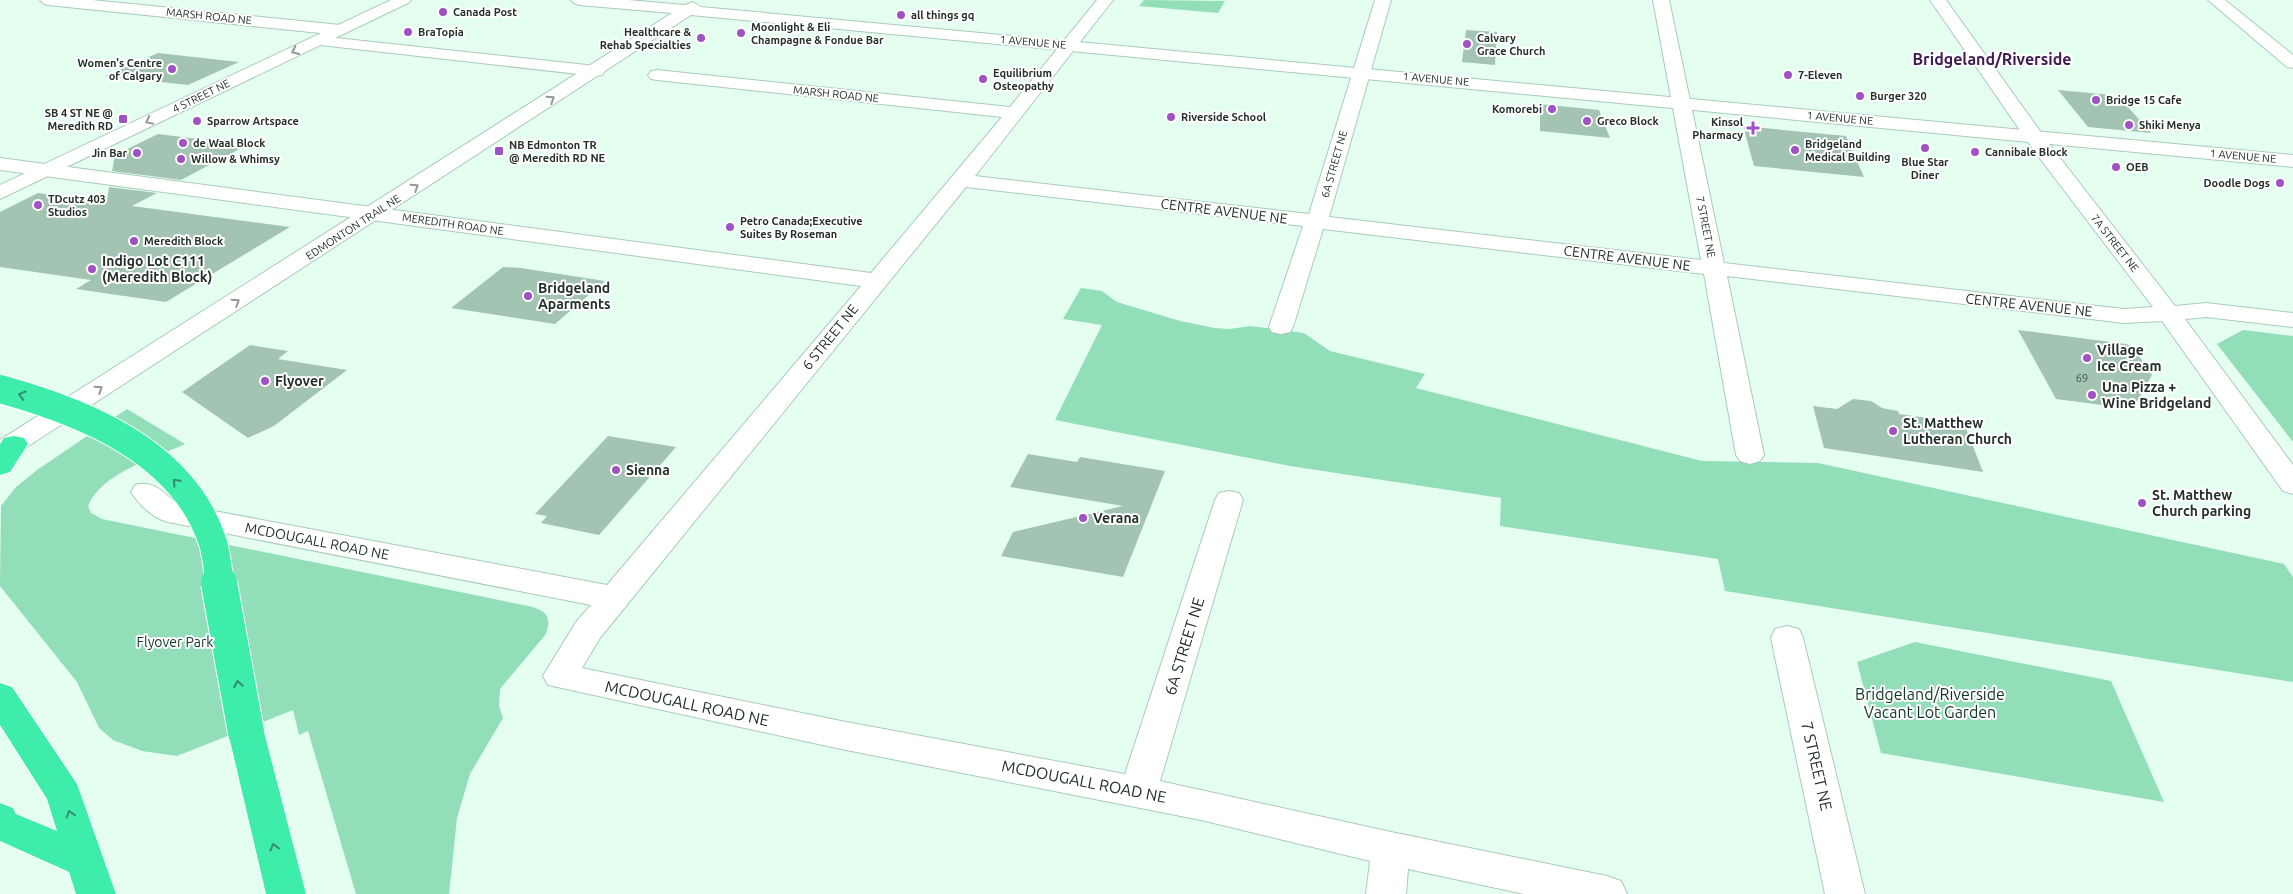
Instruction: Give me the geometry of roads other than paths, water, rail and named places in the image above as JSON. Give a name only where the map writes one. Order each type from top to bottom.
[{"type":"highway","points":[[0,389],[78,413],[105,426],[129,441],[165,470],[190,497],[212,540],[246,732],[286,894]]},
{"type":"highway","points":[[0,696],[64,795],[90,878]]},
{"type":"highway","points":[[0,819],[3,825],[90,878]]},
{"type":"street","name":"MARSH ROAD NE","points":[[48,0],[340,30]]},
{"type":"street","name":"4 STREET NE","points":[[0,193],[402,0]]},
{"type":"street","name":"1 AVENUE NE","points":[[580,0],[2293,161]]},
{"type":"street","name":"EDMONTON TRAIL NE","points":[[5,454],[704,0]]},
{"type":"street","name":"6 STREET NE","points":[[560,676],[588,630],[1015,113],[1105,0]]},
{"type":"street","name":"6A STREET NE","points":[[1281,327],[1316,222],[1383,0]]},
{"type":"street","name":"7 STREET NE","points":[[1661,0],[1750,455]]},
{"type":"street","name":"7A STREET NE","points":[[1938,0],[2034,136],[2169,313],[2293,485]]},
{"type":"street","points":[[2216,0],[2293,63]]},
{"type":"street","points":[[318,40],[596,71]]},
{"type":"street","name":"MARSH ROAD NE","points":[[657,75],[1015,113]]},
{"type":"street","name":"MEREDITH ROAD NE","points":[[0,164],[876,281]]},
{"type":"street","name":"CENTRE AVENUE NE","points":[[960,180],[2124,316],[2206,310],[2293,320]]},
{"type":"street","name":"MCDOUGALL ROAD NE","points":[[145,492],[168,512],[614,598]]},
{"type":"street","name":"6A STREET NE","points":[[1138,791],[1229,500]]},
{"type":"street","name":"7 STREET NE","points":[[1788,638],[1845,894]]},
{"type":"street","name":"MCDOUGALL ROAD NE","points":[[560,676],[841,735],[1138,791],[1391,849],[1607,894]]},
{"type":"street","points":[[1386,894],[1391,849]]},
{"type":"place","name":"Canada Post","points":[[443,12]]},
{"type":"place","name":"all things gq","points":[[901,15]]},
{"type":"place","name":"BraTopia","points":[[408,32]]},
{"type":"place","name":"Moonlight & Eli Champagne & Fondue Bar","points":[[741,33]]},
{"type":"place","name":"Healthcare & Rehab Specialties","points":[[701,38]]},
{"type":"place","name":"Calvary Grace Church","points":[[1467,44]]},
{"type":"place","name":"Women's Centre of Calgary","points":[[172,69]]},
{"type":"place","name":"7-Eleven","points":[[1788,75]]},
{"type":"place","name":"Equilibrium Osteopathy","points":[[983,79]]},
{"type":"place","name":"Burger 320","points":[[1860,96]]},
{"type":"place","name":"Bridge 15 Cafe","points":[[2096,100]]},
{"type":"place","name":"Komorebi","points":[[1552,109]]},
{"type":"place","name":"Riverside School","points":[[1171,117]]},
{"type":"place","name":"SB 4 ST NE @ Meredith RD","points":[[123,119]]},
{"type":"place","name":"Sparrow Artspace","points":[[197,121]]},
{"type":"place","name":"Greco Block","points":[[1587,121]]},
{"type":"place","name":"Shiki Menya","points":[[2129,125]]},
{"type":"place","name":"Kinsol Pharmacy","points":[[1753,128]]},
{"type":"place","name":"de Waal Block","points":[[183,143]]},
{"type":"place","name":"Blue Star Diner","points":[[1925,148]]},
{"type":"place","name":"Bridgeland Medical Building","points":[[1795,150]]},
{"type":"place","name":"NB Edmonton TR @ Meredith RD NE","points":[[499,151]]},
{"type":"place","name":"Cannibale Block","points":[[1975,152]]},
{"type":"place","name":"Jin Bar","points":[[137,153]]},
{"type":"place","name":"Willow & Whimsy","points":[[181,159]]},
{"type":"place","name":"OEB","points":[[2116,167]]},
{"type":"place","name":"Doodle Dogs","points":[[2280,183]]},
{"type":"place","name":"TDcutz 403 Studios","points":[[38,205]]},
{"type":"place","name":"Petro Canada;Executive Suites By Roseman","points":[[730,227]]},
{"type":"place","name":"Meredith Block","points":[[134,241]]},
{"type":"place","name":"Indigo Lot C111 (Meredith Block)","points":[[92,269]]},
{"type":"place","name":"Bridgeland Aparments","points":[[528,296]]},
{"type":"place","name":"Village Ice Cream","points":[[2087,358]]},
{"type":"place","name":"Flyover","points":[[265,381]]},
{"type":"place","name":"Una Pizza + Wine Bridgeland","points":[[2092,395]]},
{"type":"place","name":"St. Matthew Lutheran Church","points":[[1893,431]]},
{"type":"place","name":"Sienna","points":[[616,470]]},
{"type":"place","name":"St. Matthew Church parking","points":[[2142,503]]},
{"type":"place","name":"Verana","points":[[1083,518]]},
{"type":"district","name":"Bridgeland/Riverside","points":[[1992,59]]},
{"type":"park label","name":"Flyover Park","points":[[175,642]]},
{"type":"park label","name":"Bridgeland/Riverside Vacant Lot Garden","points":[[1930,703]]}]
